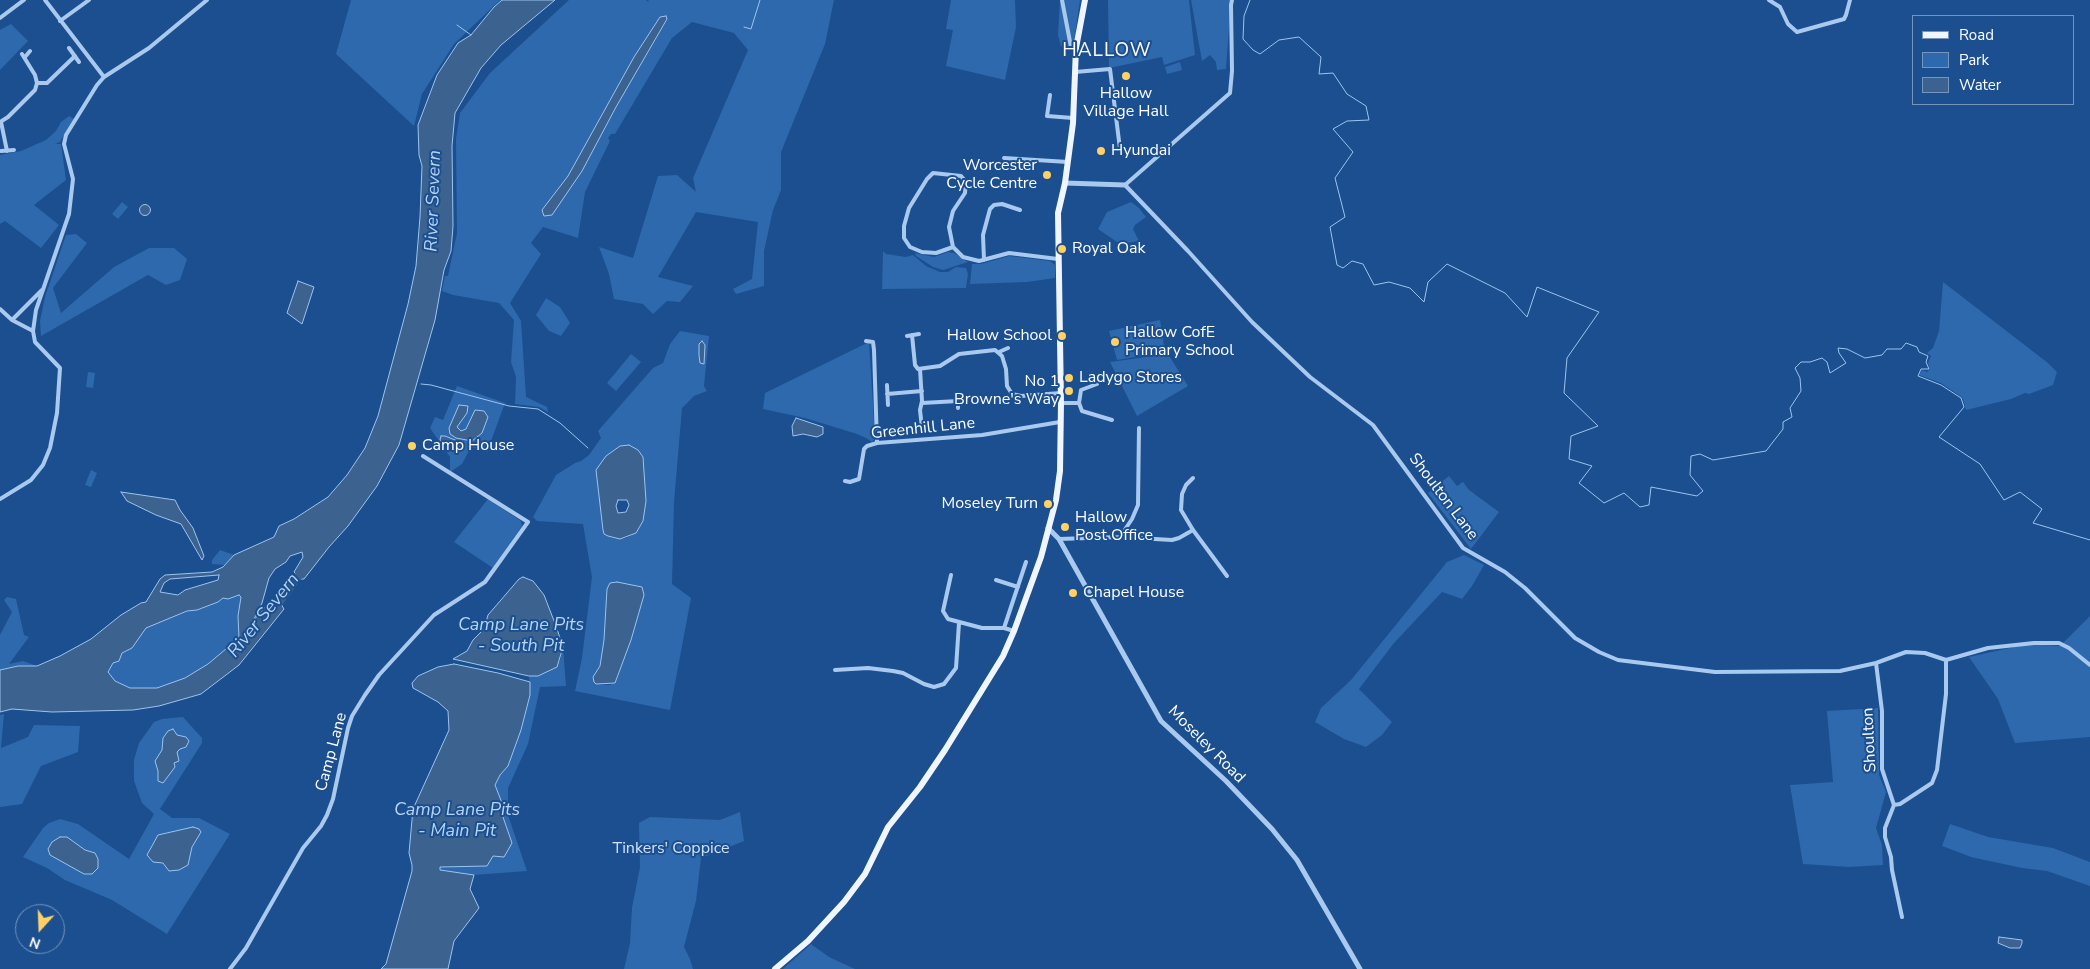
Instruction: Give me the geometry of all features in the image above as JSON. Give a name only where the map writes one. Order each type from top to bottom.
[{"type":"main road","points":[[775,969],[808,940],[859,883],[888,827],[920,787],[945,750],[1003,656],[1041,557],[1056,500],[1060,471],[1061,393],[1058,213],[1068,162],[1073,118],[1076,48],[1085,0]]},
{"type":"street","points":[[0,18],[24,0]]},
{"type":"street","points":[[46,0],[104,77]]},
{"type":"street","points":[[60,21],[89,0]]},
{"type":"street","points":[[0,499],[31,480],[43,465],[50,448],[57,413],[60,368],[35,342],[33,331],[36,310],[68,222],[73,179],[64,144],[66,135],[104,77],[149,48],[207,0]]},
{"type":"street","points":[[1062,0],[1071,47],[1076,48]]},
{"type":"street","points":[[1065,183],[1125,186],[1230,93],[1232,70],[1232,0]]},
{"type":"street","points":[[1769,0],[1780,7],[1788,24],[1797,32],[1844,19],[1850,0]]},
{"type":"street","points":[[4,14],[9,19]]},
{"type":"street","points":[[70,48],[79,62]]},
{"type":"street","points":[[7,150],[0,122],[35,90],[37,84],[35,75],[23,56],[30,51]]},
{"type":"street","points":[[37,84],[47,83],[75,56]]},
{"type":"street","points":[[1075,72],[1110,69],[1120,149]]},
{"type":"street","points":[[1050,95],[1046,116],[1073,118]]},
{"type":"street","points":[[1,152],[14,150]]},
{"type":"street","points":[[1004,158],[1068,162]]},
{"type":"street","points":[[953,247],[936,253],[922,252],[910,247],[904,238],[904,226],[909,208],[927,178],[933,173],[961,176],[966,182],[966,192],[950,219],[949,234],[953,247],[963,257],[974,261],[1009,253],[1058,259]]},
{"type":"street","name":"Shoulton Lane","points":[[1125,186],[1188,251],[1252,322],[1310,377],[1373,425],[1463,548],[1505,572],[1525,588],[1575,638],[1599,652],[1618,660],[1715,672],[1840,671],[1876,663],[1906,652],[1925,652],[1946,660]]},
{"type":"street","points":[[984,260],[983,235],[990,209],[994,205],[1002,204],[1020,210]]},
{"type":"street","points":[[12,320],[43,289]]},
{"type":"street","points":[[0,309],[12,320],[33,331]]},
{"type":"street","points":[[907,336],[919,334]]},
{"type":"street","points":[[912,335],[915,365],[920,369],[922,428]]},
{"type":"street","points":[[866,341],[873,342],[874,350],[877,443]]},
{"type":"street","points":[[920,369],[940,366],[959,354],[993,350],[999,352],[1008,348]]},
{"type":"street","points":[[999,352],[1004,362],[1007,386],[1012,394],[1021,396],[1061,393]]},
{"type":"street","points":[[1097,384],[1082,390],[1079,403],[1082,410],[1112,420]]},
{"type":"street","points":[[887,385],[888,405]]},
{"type":"street","points":[[888,394],[922,391]]},
{"type":"street","points":[[922,403],[958,401],[958,408]]},
{"type":"street","points":[[1061,403],[1079,403]]},
{"type":"street","name":"Greenhill Lane","points":[[845,482],[859,479],[866,446],[877,443],[982,435],[1060,422]]},
{"type":"street","points":[[1120,537],[1132,519],[1138,505],[1139,428]]},
{"type":"street","name":"Camp Lane","points":[[230,969],[246,948],[303,848],[321,826],[327,815],[333,799],[352,716],[365,695],[392,660],[434,615],[485,582],[528,522],[423,456]]},
{"type":"street","points":[[1195,484],[1192,479],[1184,490],[1180,503],[1181,510],[1192,530],[1227,574]]},
{"type":"street","name":"Moseley Road","points":[[1048,528],[1059,539],[1161,721],[1226,781],[1272,829],[1315,889],[1360,969]]},
{"type":"street","points":[[1059,539],[1120,537],[1172,540],[1192,530]]},
{"type":"street","points":[[1004,628],[1026,562]]},
{"type":"street","points":[[951,575],[944,611],[948,619],[982,628],[1004,628],[1014,631]]},
{"type":"street","points":[[996,580],[1018,587]]},
{"type":"street","points":[[835,670],[868,668],[893,671],[903,673],[934,687],[944,684],[956,668],[959,623]]},
{"type":"street","points":[[1902,917],[1891,857],[1885,837],[1885,828],[1894,805],[1900,804],[1932,783],[1937,770],[1946,694],[1946,660],[1988,648],[2042,643],[2064,646],[2090,665]]},
{"type":"street","name":"Shoulton","points":[[1876,663],[1882,711],[1882,769],[1894,805]]},
{"type":"green space","points":[[351,0],[500,0],[454,44],[422,94],[414,126],[336,54]]},
{"type":"green space","points":[[569,0],[646,0],[649,2],[648,0],[834,0],[825,44],[781,152],[781,190],[773,210],[764,251],[764,286],[736,294],[733,289],[752,279],[758,222],[696,212],[658,277],[693,286],[680,302],[667,301],[653,314],[643,304],[614,299],[609,274],[599,247],[633,258],[658,176],[677,175],[696,192],[693,178],[748,50],[734,33],[692,22],[672,38],[615,134],[611,134],[608,138],[610,141],[585,192],[578,238],[543,227],[531,243],[541,254],[510,303],[521,321],[526,397],[547,407],[548,412],[539,407],[515,404],[516,377],[511,362],[514,320],[499,303],[453,295],[442,291],[445,276],[448,276],[457,233],[456,139],[460,113],[490,73]],"holes":[[[660,17],[667,20],[616,107],[582,171],[543,210],[568,176],[634,57]]]},
{"type":"green space","points":[[951,0],[1015,0],[1016,27],[1005,80],[946,66],[953,30],[946,29]]},
{"type":"green space","points":[[1060,0],[1080,0],[1074,42],[1070,50],[1061,46],[1058,35]]},
{"type":"green space","points":[[1108,0],[1189,0],[1195,55],[1164,65],[1162,57],[1109,68]]},
{"type":"green space","points":[[1191,0],[1231,0],[1226,69],[1217,70],[1216,62],[1210,55],[1202,61]]},
{"type":"green space","points":[[11,24],[28,41],[0,70],[0,30]]},
{"type":"green space","points":[[1180,62],[1182,70],[1167,74],[1165,67]]},
{"type":"green space","points":[[69,116],[74,119],[60,142],[55,144],[61,144],[66,180],[34,205],[59,225],[41,248],[5,221],[0,224],[0,155],[21,151],[46,140],[56,131],[61,122]]},
{"type":"green space","points":[[122,202],[128,207],[118,219],[112,214]]},
{"type":"green space","points":[[1131,202],[1146,217],[1135,225],[1133,229],[1139,241],[1120,244],[1098,229],[1107,212]]},
{"type":"green space","points":[[76,234],[87,243],[53,288],[61,313],[114,267],[149,248],[174,248],[187,259],[180,280],[166,285],[148,275],[41,336],[40,321],[45,297],[66,235]]},
{"type":"green space","points":[[883,251],[886,254],[906,257],[913,255],[926,266],[940,272],[948,272],[956,267],[966,268],[968,274],[966,288],[882,289]]},
{"type":"green space","points":[[948,252],[954,253],[968,262],[943,270],[933,267],[916,256],[915,253],[934,257]]},
{"type":"green space","points":[[1009,256],[1050,261],[1055,265],[1055,278],[1027,282],[970,284],[972,264],[981,264]]},
{"type":"green space","points":[[1943,282],[2048,363],[2057,372],[2053,385],[2029,394],[2025,393],[2011,399],[1966,410],[1963,399],[1960,396],[1941,383],[1919,375],[1922,370],[1927,372],[1930,369],[1928,363],[1931,356],[1927,353],[1933,348],[1939,331]]},
{"type":"green space","points":[[546,298],[560,307],[570,323],[561,336],[549,331],[536,315]]},
{"type":"green space","points":[[1160,320],[1165,352],[1117,360],[1109,331]]},
{"type":"green space","points":[[680,331],[709,336],[704,386],[707,391],[694,396],[682,408],[674,502],[672,584],[691,598],[670,710],[575,691],[582,658],[592,577],[583,524],[537,521],[533,517],[556,475],[589,455],[601,438],[598,431],[653,368],[663,363],[670,344]],"holes":[[[606,456],[646,501],[643,521],[636,533],[626,538],[620,539],[608,536],[604,534],[603,530],[600,500]],[[607,589],[639,614],[618,676],[615,683],[609,685],[596,684],[593,677],[600,666],[604,640]]]},
{"type":"green space","points":[[869,342],[875,438],[872,442],[857,434],[805,418],[763,409],[765,393]]},
{"type":"green space","points":[[631,354],[641,362],[616,391],[607,383]]},
{"type":"green space","points":[[1168,354],[1188,386],[1137,416],[1110,362]]},
{"type":"green space","points":[[88,372],[95,373],[93,388],[86,387]]},
{"type":"green space","points":[[457,386],[505,403],[487,452],[471,447],[462,464],[450,472],[450,457],[430,428],[435,417],[443,420]]},
{"type":"green space","points":[[91,470],[97,473],[91,487],[85,485]]},
{"type":"green space","points":[[1449,476],[1457,486],[1463,482],[1469,490],[1499,512],[1471,549],[1428,493]]},
{"type":"green space","points":[[488,499],[521,521],[522,526],[493,568],[454,542]]},
{"type":"green space","points":[[220,550],[234,555],[224,565],[212,564],[212,560]]},
{"type":"green space","points":[[1464,555],[1484,565],[1462,599],[1442,592],[1394,643],[1359,689],[1392,722],[1382,735],[1366,747],[1344,739],[1315,722],[1321,708],[1351,680],[1447,562]]},
{"type":"green space","points":[[239,595],[241,597],[238,616],[239,638],[208,664],[185,678],[157,688],[130,688],[115,681],[108,672],[113,663],[119,660],[122,653],[132,648],[146,628],[187,611],[197,610],[218,602],[223,598]]},
{"type":"green space","points":[[7,597],[16,599],[24,635],[29,637],[9,664],[23,661],[37,666],[18,666],[0,670],[0,635],[12,612],[4,600]]},
{"type":"green space","points":[[2090,616],[2090,737],[2015,743],[1998,699],[1969,657],[2028,644],[2060,646]]},
{"type":"green space","points":[[563,647],[566,686],[540,687],[528,744],[508,788],[508,815],[527,871],[474,875],[439,870],[440,867],[487,866],[493,856],[512,843],[503,817],[502,803],[495,785],[500,775],[508,766],[521,730],[530,695],[529,676],[538,676],[560,661]]},
{"type":"green space","points":[[1878,708],[1879,775],[1886,792],[1876,828],[1882,845],[1883,865],[1849,867],[1803,864],[1790,785],[1833,782],[1827,711]]},
{"type":"green space","points":[[4,714],[1,748],[28,737],[34,725],[80,726],[78,752],[41,766],[22,804],[0,807],[0,715]]},
{"type":"green space","points":[[183,717],[202,738],[202,743],[160,809],[172,818],[199,818],[230,834],[167,934],[112,900],[65,880],[47,868],[23,857],[43,828],[49,823],[60,819],[78,824],[129,859],[154,814],[142,803],[134,781],[134,760],[139,743],[154,722],[162,719]]},
{"type":"green space","name":"Tinkers' Coppice","points":[[740,812],[744,841],[701,858],[696,901],[684,947],[693,969],[624,969],[630,943],[632,908],[640,867],[639,823],[650,817],[720,820]]},
{"type":"green space","points":[[1950,824],[1988,837],[2053,848],[2090,862],[2090,886],[2047,871],[2022,868],[1971,857],[1942,846]]},
{"type":"green space","points":[[811,944],[829,957],[855,969],[783,969]]},
{"type":"water","points":[[502,0],[555,0],[501,45],[481,68],[455,113],[452,146],[453,226],[451,251],[444,270],[435,320],[399,445],[377,486],[348,526],[304,579],[297,582],[294,580],[297,575],[294,572],[303,557],[302,552],[290,556],[286,562],[275,569],[269,578],[262,603],[253,621],[272,599],[276,601],[282,596],[285,598],[281,604],[284,609],[239,665],[201,694],[159,706],[133,710],[52,712],[12,709],[0,712],[0,670],[18,666],[37,666],[91,639],[121,615],[146,602],[160,579],[165,575],[212,572],[223,567],[234,555],[274,537],[279,526],[294,519],[328,497],[347,475],[365,448],[378,416],[408,304],[416,266],[422,166],[419,155],[418,125],[437,75],[458,43],[471,35]],"holes":[[[219,575],[218,580],[185,590],[178,595],[160,592],[164,583],[170,579]],[[239,595],[241,597],[238,616],[239,638],[208,664],[185,678],[157,688],[130,688],[115,681],[108,672],[113,663],[119,661],[122,653],[132,648],[146,628],[187,611],[197,610],[218,602],[223,598],[228,599]]]},
{"type":"water","points":[[666,16],[667,19],[616,107],[582,171],[552,215],[544,216],[542,210],[568,176],[634,57],[660,17]]},
{"type":"water","points":[[145,204],[151,210],[145,216],[139,210]]},
{"type":"water","points":[[298,281],[314,287],[302,324],[287,313]]},
{"type":"water","points":[[702,341],[705,345],[704,364],[700,363],[699,355],[699,344]]},
{"type":"water","points":[[459,405],[468,406],[467,413],[457,427],[461,431],[466,429],[475,410],[484,411],[488,417],[482,433],[472,441],[456,438],[450,434],[449,428]]},
{"type":"water","points":[[796,418],[823,427],[823,434],[817,437],[803,434],[793,436],[792,426]]},
{"type":"water","points":[[441,436],[460,442],[462,446],[454,449],[444,445],[440,440]]},
{"type":"water","points":[[629,445],[638,450],[643,457],[646,501],[643,521],[636,533],[620,539],[604,534],[596,470],[606,456],[620,446]],"holes":[[[618,500],[627,500],[629,505],[626,512],[618,513],[616,506]]]},
{"type":"water","points":[[121,492],[175,500],[193,528],[204,556],[202,560],[181,524],[156,515],[127,501]]},
{"type":"water","name":"Camp Lane Pits - South Pit","points":[[523,577],[533,581],[544,595],[556,626],[563,647],[557,667],[538,676],[529,676],[453,659],[467,651],[473,640],[484,629],[488,615],[519,579]]},
{"type":"water","points":[[617,582],[642,587],[644,595],[631,640],[615,683],[596,684],[593,677],[600,666],[604,640],[607,589],[610,583]]},
{"type":"water","name":"Camp Lane Pits - Main Pit","points":[[454,664],[530,682],[530,695],[521,730],[508,766],[500,775],[495,785],[502,803],[503,817],[512,843],[504,857],[493,856],[487,866],[440,867],[440,870],[474,875],[470,889],[479,908],[454,941],[448,969],[381,969],[386,964],[412,871],[409,853],[413,809],[449,730],[448,711],[438,702],[413,688],[412,683],[418,676],[438,667]]},
{"type":"water","points":[[173,729],[177,735],[186,737],[189,741],[186,747],[177,752],[179,761],[174,763],[175,767],[163,783],[158,781],[155,761],[162,750],[163,738],[168,731]]},
{"type":"water","points":[[193,827],[201,832],[192,847],[188,865],[179,870],[169,871],[163,863],[153,862],[147,855],[158,835]]},
{"type":"water","points":[[60,837],[67,837],[85,850],[95,853],[98,859],[98,868],[92,874],[84,874],[50,855],[48,849],[52,842]]},
{"type":"water","points":[[1999,937],[2022,940],[2022,943],[2020,948],[2010,948],[1998,943]]},
{"type":"waterway","points":[[744,27],[751,29],[760,0]]},
{"type":"waterway","points":[[1250,0],[1244,16],[1243,39],[1253,50],[1260,54],[1279,40],[1299,37],[1321,57],[1319,74],[1333,73],[1347,94],[1366,106],[1369,120],[1347,121],[1333,129],[1353,152],[1335,178],[1345,217],[1330,227],[1337,265],[1343,268],[1352,261],[1363,264],[1374,285],[1389,282],[1410,288],[1424,302],[1428,282],[1447,264],[1505,293],[1527,317],[1537,287],[1599,312],[1567,358],[1564,393],[1598,426],[1571,436],[1569,459],[1592,466],[1579,483],[1604,503],[1624,493],[1640,507],[1649,505],[1651,487],[1697,496],[1703,491],[1690,475],[1691,456],[1700,454],[1713,460],[1766,451],[1783,429],[1783,422],[1792,417],[1790,408],[1801,391],[1800,378],[1795,368],[1801,362],[1810,362],[1822,358],[1827,362],[1830,373],[1846,363],[1838,348],[1847,349],[1865,358],[1882,355],[1887,349],[1901,349],[1906,343],[1917,347],[1919,352],[1928,356],[1926,362],[1929,369],[1921,369],[1918,376],[1941,385],[1961,398],[1964,407],[1939,437],[1980,464],[2004,500],[2020,492],[2042,509],[2033,523],[2090,540]]},
{"type":"waterway","points":[[457,25],[471,35]]},
{"type":"waterway","points":[[421,384],[509,406],[538,409],[560,423],[588,448]]},
{"type":"waterway","name":"River Severn","points":[[277,605],[300,574]]},
{"type":"place","name":"Hallow Village Hall","points":[[1126,76]]},
{"type":"place","name":"Hyundai","points":[[1101,151]]},
{"type":"place","name":"Worcester Cycle Centre","points":[[1047,175]]},
{"type":"place","name":"Royal Oak","points":[[1062,249]]},
{"type":"place","name":"Hallow School","points":[[1062,336]]},
{"type":"place","name":"Hallow CofE Primary School","points":[[1115,342]]},
{"type":"place","name":"Ladygo Stores","points":[[1069,378]]},
{"type":"place","name":"No 1 Browne's Way","points":[[1069,391]]},
{"type":"place","name":"Camp House","points":[[412,446]]},
{"type":"place","name":"Moseley Turn","points":[[1048,504]]},
{"type":"place","name":"Hallow Post Office","points":[[1065,527]]},
{"type":"place","name":"Chapel House","points":[[1073,593]]},
{"type":"district","name":"HALLOW","points":[[1107,51]]}]
